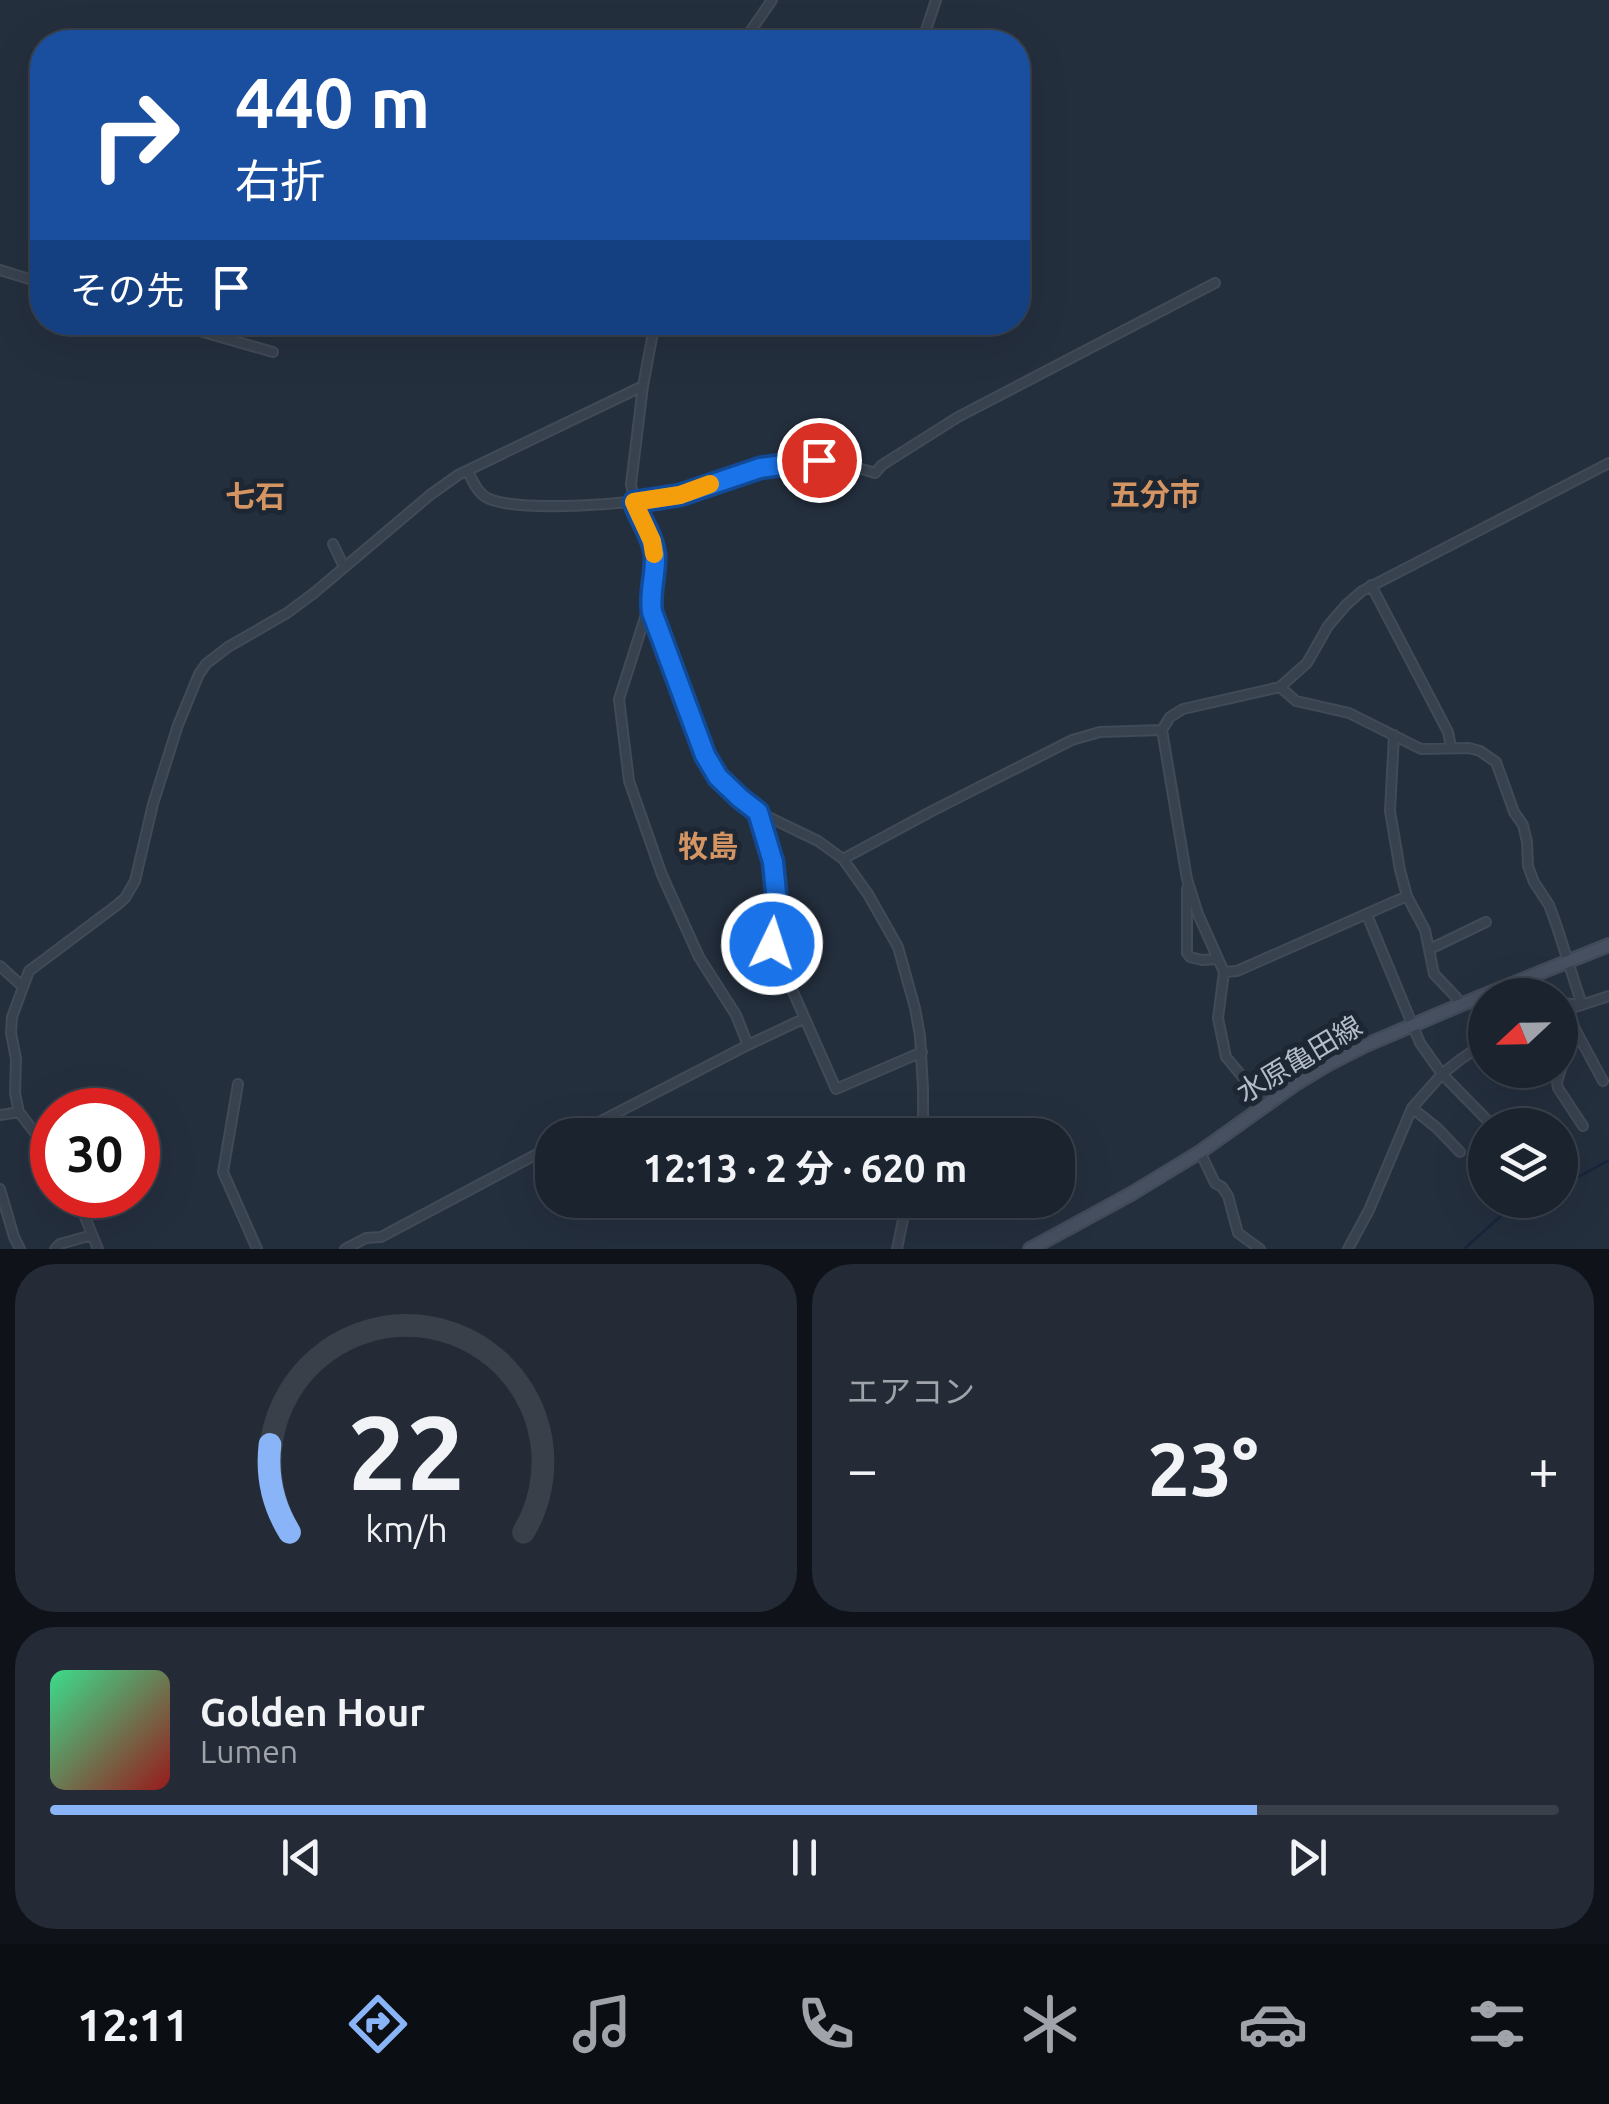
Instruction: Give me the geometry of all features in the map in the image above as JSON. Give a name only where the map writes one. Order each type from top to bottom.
[{"type":"main road","name":"水原亀田線","points":[[1534,978],[1609,945]]},
{"type":"main road","name":"水原亀田線","points":[[1030,1249],[1200,1152],[1326,1065],[1468,1002]]},
{"type":"street","points":[[752,30],[772,0]]},
{"type":"street","points":[[926,30],[936,0]]},
{"type":"street","points":[[0,270],[30,279]]},
{"type":"street","points":[[468,471],[482,495],[530,506],[598,506],[680,495],[760,468],[812,460],[875,473],[958,416],[1214,283]]},
{"type":"street","points":[[214,335],[273,352]]},
{"type":"street","points":[[653,335],[631,484],[655,558],[650,601],[619,699],[629,781],[662,875],[698,958],[736,1015],[748,1044]]},
{"type":"street","points":[[30,1126],[19,1112],[15,1093],[16,1059],[11,1034],[22,986],[28,971],[117,905],[135,881],[153,804],[178,725],[206,664],[287,613],[430,495],[468,471],[643,386]]},
{"type":"street","points":[[1266,1106],[1226,1056],[1218,1018],[1224,972],[1187,879],[1162,730],[1182,709],[1280,686],[1307,663],[1328,626],[1346,605],[1371,585],[1609,462]]},
{"type":"street","points":[[333,544],[344,567]]},
{"type":"street","points":[[1371,585],[1448,732],[1451,747]]},
{"type":"street","points":[[650,601],[705,755],[718,777],[758,812],[818,840],[843,859],[898,947],[922,1052],[922,1118]]},
{"type":"street","points":[[1280,686],[1296,701],[1350,713],[1421,750],[1451,747],[1480,752],[1496,762],[1514,812],[1523,825],[1528,866],[1549,905],[1582,1005]]},
{"type":"street","points":[[843,859],[1072,740],[1100,732],[1162,730]]},
{"type":"street","points":[[1394,735],[1392,832],[1408,896],[1430,949],[1434,974],[1460,1004]]},
{"type":"street","points":[[758,812],[773,862],[776,893],[772,944],[836,1089],[922,1052]]},
{"type":"street","points":[[1187,879],[1187,953],[1190,958],[1216,959]]},
{"type":"street","points":[[1224,972],[1238,971],[1408,896]]},
{"type":"street","points":[[1367,915],[1411,1025],[1427,1054],[1475,1108]]},
{"type":"street","points":[[1430,949],[1486,922]]},
{"type":"street","points":[[0,966],[22,986]]},
{"type":"street","points":[[1578,1006],[1609,996]]},
{"type":"street","points":[[607,1118],[803,1018]]},
{"type":"street","points":[[1578,1036],[1602,1081]]},
{"type":"street","points":[[1348,1249],[1369,1210],[1412,1108],[1442,1074],[1468,1054]]},
{"type":"street","points":[[238,1084],[223,1172],[258,1249]]},
{"type":"street","points":[[1558,1088],[1583,1126]]},
{"type":"street","points":[[1412,1108],[1460,1152]]},
{"type":"street","points":[[1,1119],[19,1112]]},
{"type":"street","points":[[1200,1152],[1215,1183],[1228,1196],[1238,1233],[1260,1249]]},
{"type":"street","points":[[345,1249],[366,1238],[381,1237],[535,1155]]},
{"type":"street","points":[[0,1190],[20,1249]]},
{"type":"street","points":[[85,1218],[98,1249]]},
{"type":"street","points":[[897,1249],[903,1218]]},
{"type":"street","points":[[55,1249],[92,1235]]},
{"type":"waterway","points":[[1578,1177],[1609,1160]]},
{"type":"waterway","points":[[1464,1249],[1499,1218]]},
{"type":"slow traffic","points":[[654,554],[648,530],[634,502],[680,495],[710,484]]},
{"type":"district","name":"五分市","points":[[1155,495]]},
{"type":"district","name":"七石","points":[[255,497]]},
{"type":"district","name":"牧島","points":[[708,847]]},
{"type":"route","points":[[772,944],[776,893],[773,862],[758,812],[718,777],[705,755],[652,612],[655,558],[648,530],[634,502],[680,495],[760,468],[819,460]]}]
